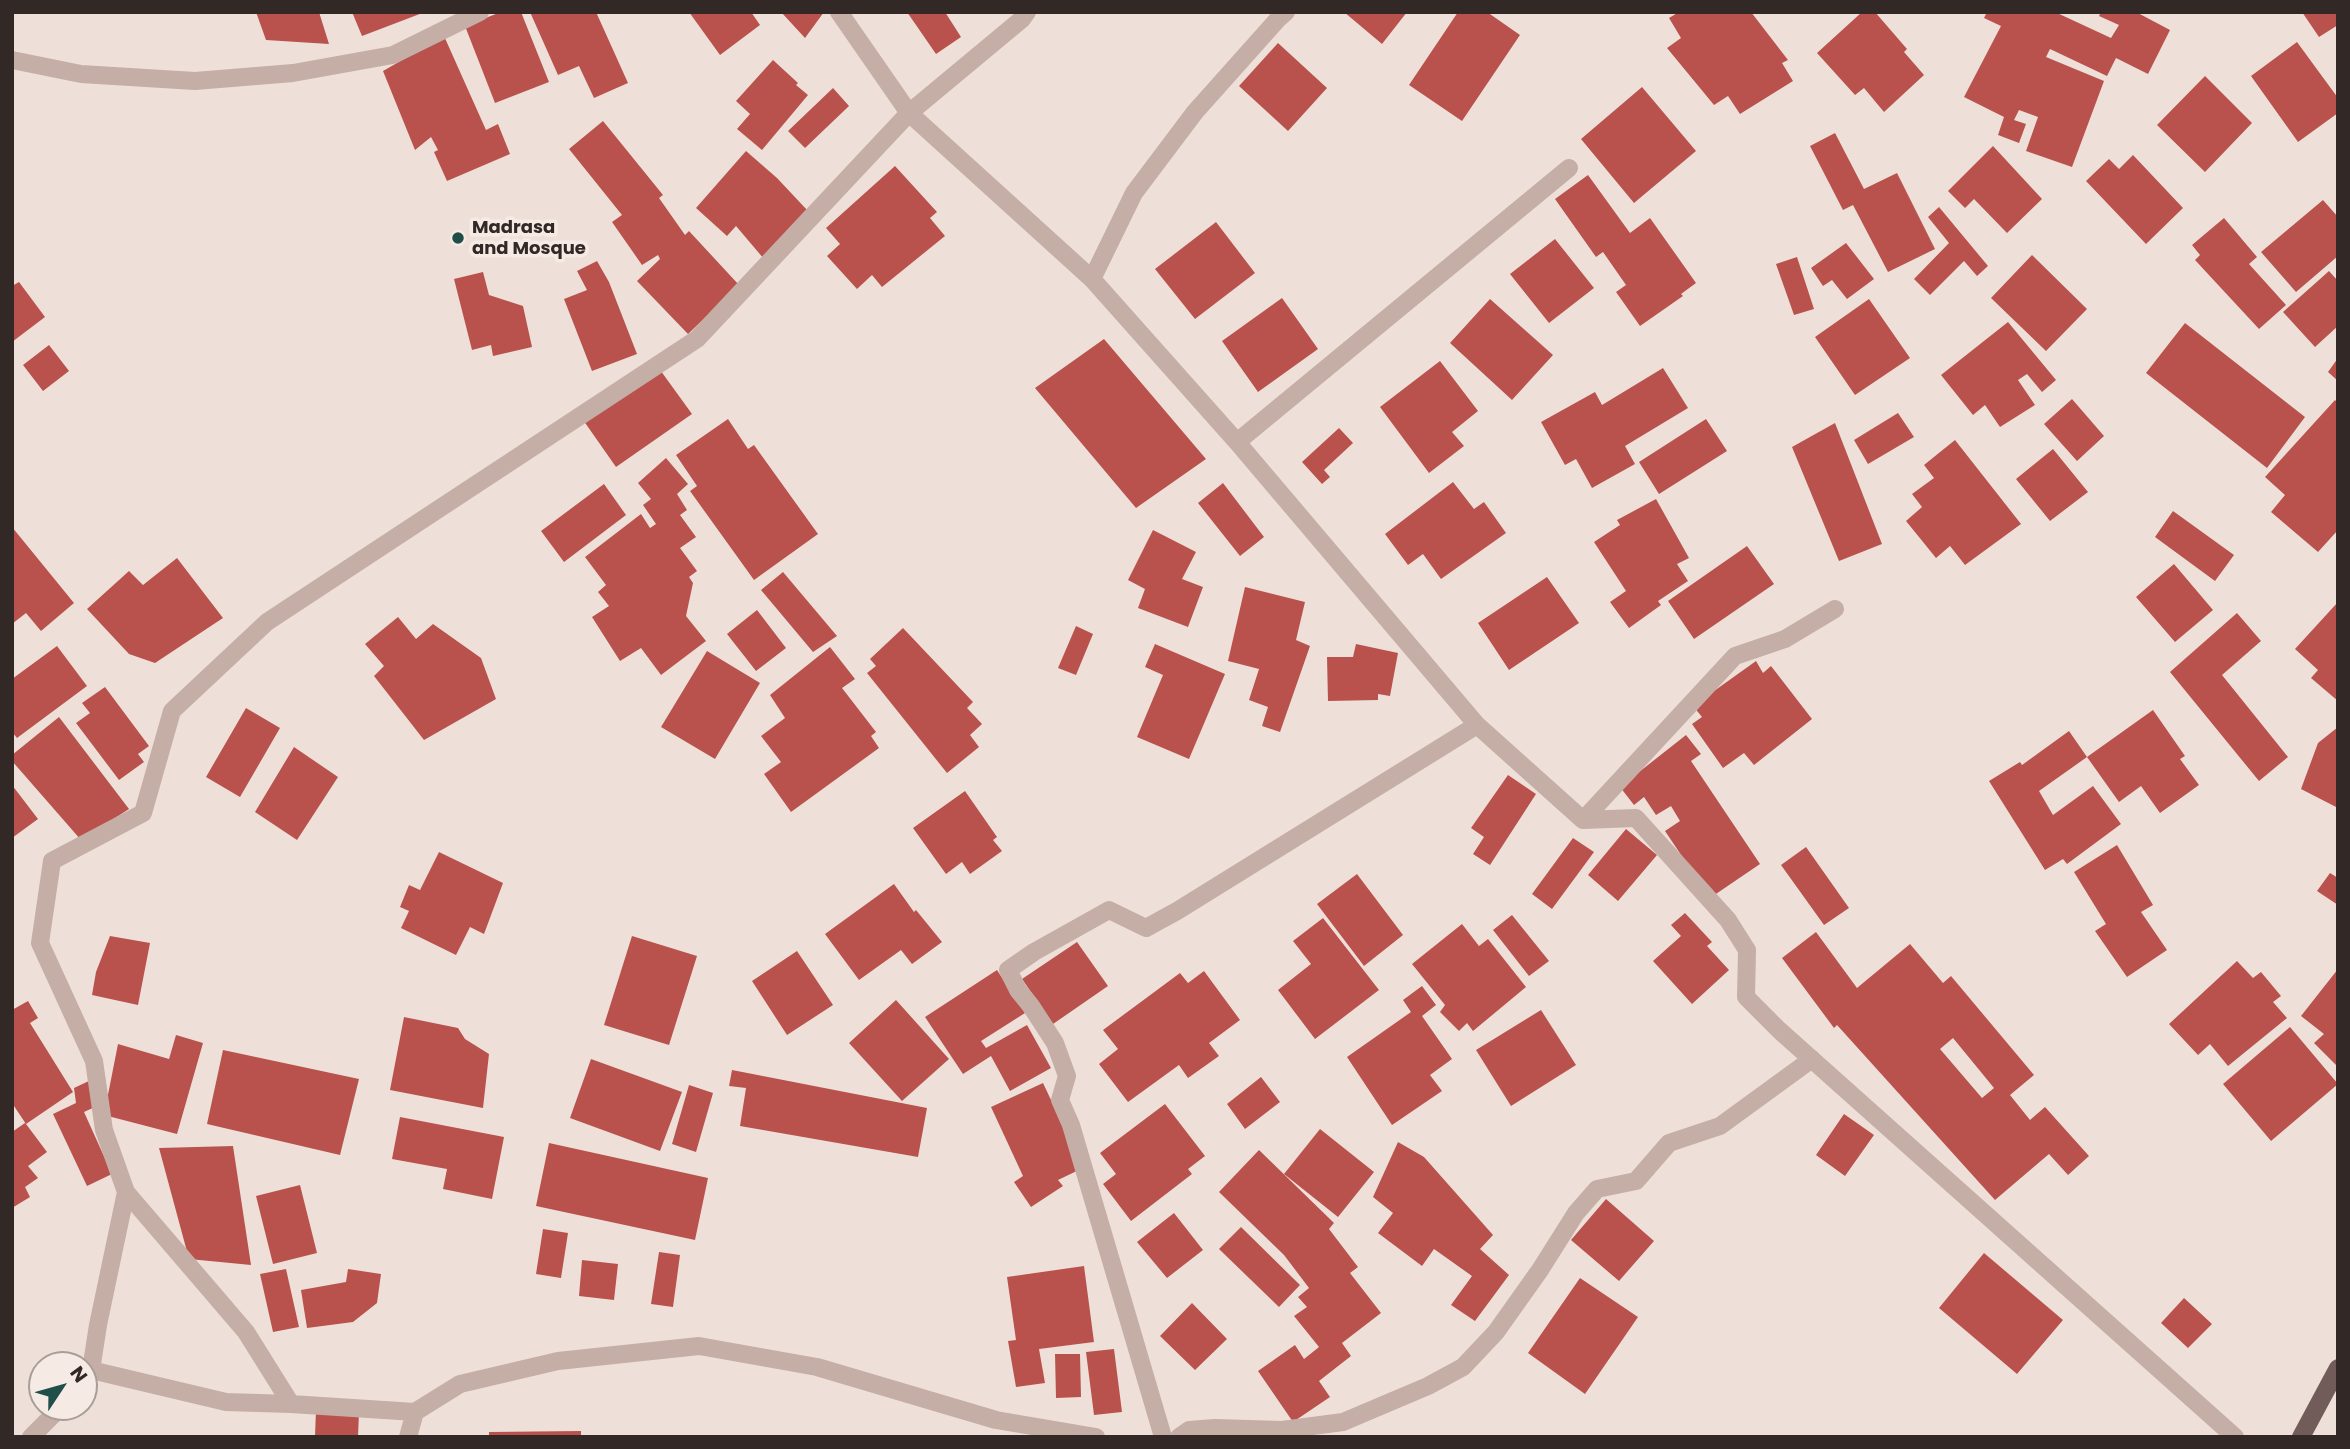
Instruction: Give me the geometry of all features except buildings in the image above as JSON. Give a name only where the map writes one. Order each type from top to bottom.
[{"type":"main road","points":[[2301,1437],[2338,1368]]},
{"type":"street","points":[[12,60],[81,74],[195,81],[293,73],[393,55],[480,12]]},
{"type":"street","points":[[839,12],[909,113],[1092,279],[1237,442],[1477,725],[1583,820],[1636,818],[1728,920],[1747,950],[1746,997],[2235,1437]]},
{"type":"street","points":[[292,1404],[246,1332],[126,1192],[104,1130],[94,1061],[40,943],[52,861],[144,813],[172,711],[267,622],[697,339],[909,113],[1027,12]]},
{"type":"street","points":[[1092,279],[1133,194],[1195,112],[1286,12]]},
{"type":"street","points":[[1237,442],[1569,168]]},
{"type":"street","points":[[1583,820],[1735,656],[1785,639],[1835,609]]},
{"type":"street","points":[[1163,1437],[1071,1125],[1060,1100],[1067,1076],[1055,1043],[1018,990],[1008,970],[1034,952],[1110,910],[1146,928],[1477,725]]},
{"type":"street","points":[[1178,1437],[1189,1430],[1283,1430],[1343,1422],[1428,1386],[1463,1367],[1496,1332],[1576,1213],[1597,1189],[1636,1181],[1669,1143],[1720,1126],[1812,1059]]},
{"type":"street","points":[[92,1351],[126,1192]]},
{"type":"street","points":[[98,1376],[226,1402],[415,1412],[460,1384],[558,1361],[699,1346],[817,1367],[996,1420],[1096,1437]]},
{"type":"street","points":[[408,1437],[415,1412]]},
{"type":"street","points":[[31,1437],[47,1421]]},
{"type":"place","name":"Madrasa and Mosque","points":[[458,238]]}]
